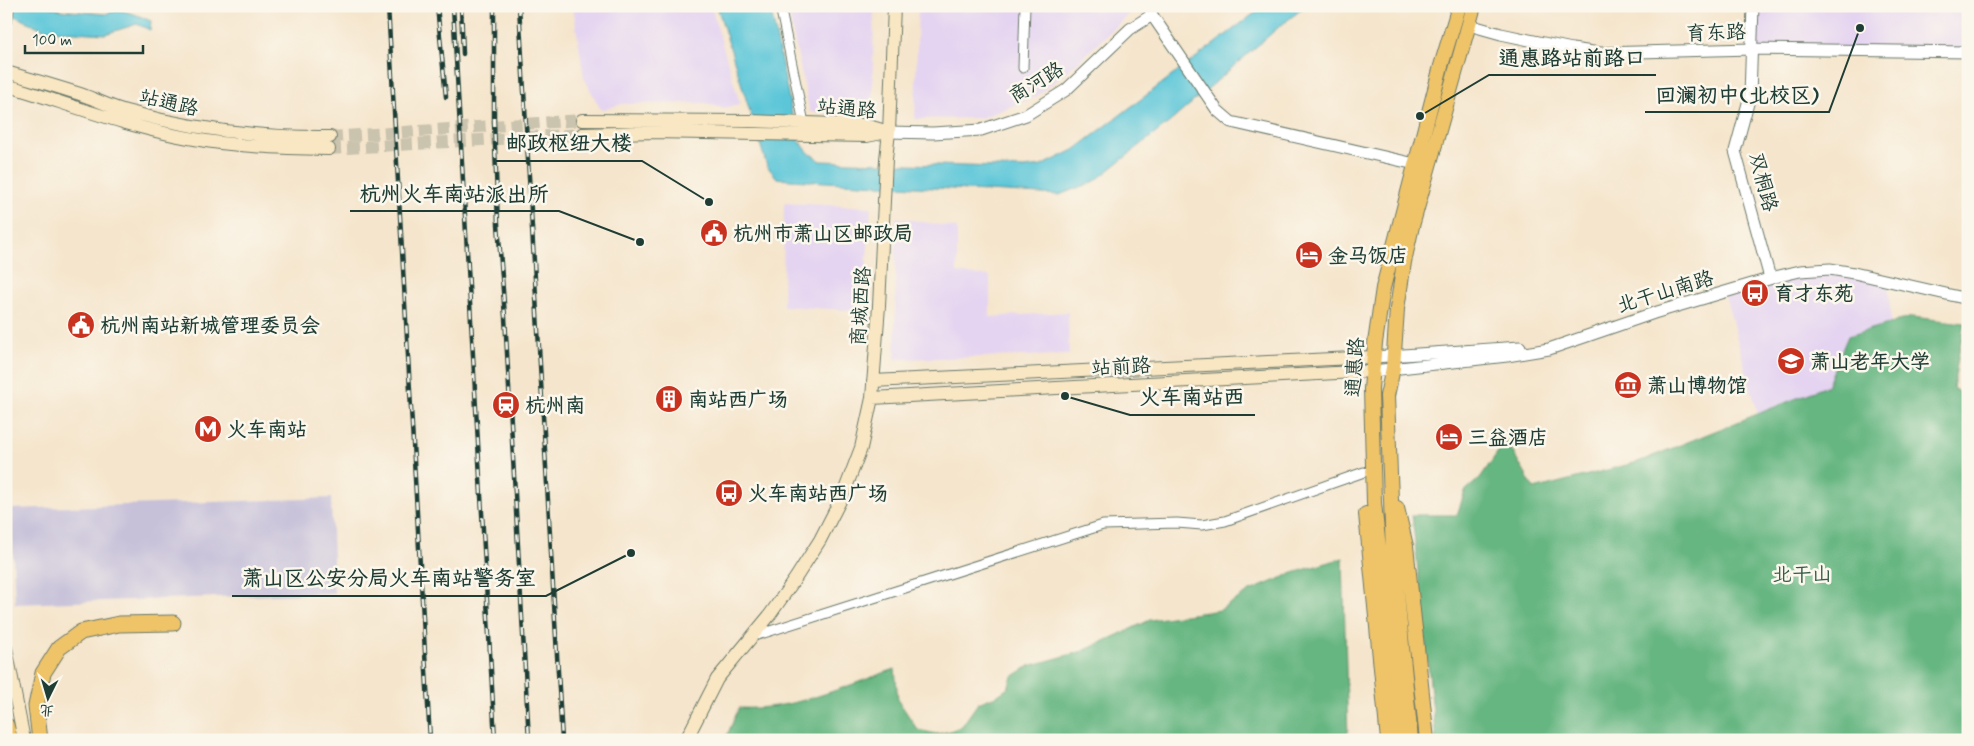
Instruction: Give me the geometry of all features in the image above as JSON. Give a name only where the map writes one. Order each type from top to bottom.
[{"type":"highway","points":[[40,740],[36,706],[43,673],[59,648],[81,632],[119,624],[173,623]]},
{"type":"highway","points":[[6,726],[11,740]]},
{"type":"main road","points":[[6,19],[8,6]]},
{"type":"main road","name":"商城西路","points":[[686,740],[717,678],[796,579],[820,540],[843,495],[861,448],[872,398],[879,306],[894,6]]},
{"type":"main road","name":"通惠路","points":[[1411,740],[1393,552],[1387,439],[1387,396],[1394,361],[1397,309],[1404,262],[1441,66],[1459,6]]},
{"type":"main road","name":"通惠路","points":[[1400,740],[1374,503],[1371,389],[1373,364],[1384,288],[1474,6]]},
{"type":"main road","name":"站通路","points":[[6,72],[81,94],[124,111],[196,128],[244,135],[329,143],[256,147],[188,138],[108,117],[6,85]]},
{"type":"main road","name":"站通路","points":[[582,120],[752,127],[807,136],[866,136],[889,132]]},
{"type":"main road","name":"站通路","points":[[582,134],[653,132],[804,123],[865,125],[889,132]]},
{"type":"main road","points":[[873,381],[1373,364]]},
{"type":"main road","name":"站前路","points":[[872,398],[1373,364]]},
{"type":"main road","points":[[1373,437],[1364,472],[1370,560],[1388,740]]},
{"type":"main road","points":[[1387,439],[1396,504],[1406,546],[1427,740]]},
{"type":"main road","points":[[6,648],[24,740]]},
{"type":"street","points":[[780,6],[804,123]]},
{"type":"street","points":[[1023,68],[1025,6]]},
{"type":"street","name":"双桐路","points":[[1753,6],[1750,96],[1734,151],[1770,278]]},
{"type":"street","points":[[1150,11],[1207,97],[1217,110],[1231,122],[1423,166]]},
{"type":"street","name":"商河路","points":[[889,132],[934,133],[981,130],[1026,115],[1066,90],[1150,11]]},
{"type":"street","name":"育东路","points":[[1469,25],[1501,34],[1600,53],[1752,49],[1968,52]]},
{"type":"street","name":"北干山南路","points":[[1373,364],[1394,361],[1507,356],[1549,349],[1770,278],[1800,271],[1830,270],[1968,299]]},
{"type":"street","points":[[751,637],[1102,525],[1202,524],[1226,521],[1364,472]]},
{"type":"shaded area","points":[[573,6],[711,6],[740,104],[723,108],[706,103],[622,104],[601,110],[584,78]]},
{"type":"shaded area","points":[[787,6],[874,6],[872,113],[810,112]]},
{"type":"shaded area","points":[[918,6],[1137,6],[1077,63],[1036,97],[981,118],[915,119]]},
{"type":"shaded area","points":[[1753,6],[1966,6],[1967,52],[1752,49]]},
{"type":"shaded area","points":[[784,203],[871,207],[863,311],[783,306]]},
{"type":"shaded area","points":[[896,217],[957,228],[957,273],[990,276],[990,317],[1068,312],[1069,355],[895,359]]},
{"type":"shaded area","name":"萧山老年大学","points":[[1800,271],[1888,281],[1891,323],[1848,336],[1827,386],[1758,414],[1724,292]]},
{"type":"shaded area","points":[[331,498],[334,593],[15,604],[11,509]]},
{"type":"green space","name":"北干山","points":[[1912,317],[1964,323],[1953,388],[1968,399],[1968,740],[1436,740],[1412,515],[1457,515],[1465,491],[1480,478],[1506,440],[1534,489],[1638,462],[1827,386],[1848,336]]},
{"type":"green space","points":[[1343,558],[1348,740],[725,740],[739,708],[779,706],[838,690],[895,669],[898,700],[918,730],[937,734],[950,731],[962,726],[978,703],[998,695],[1008,688],[1012,677],[1029,666],[1083,651],[1150,620],[1220,610],[1250,591],[1293,573]]},
{"type":"water","points":[[6,6],[49,6],[60,10],[105,14],[120,10],[151,21],[150,30],[137,24],[105,34],[43,29],[6,12]]},
{"type":"water","points":[[717,6],[770,6],[797,138],[809,153],[821,161],[1024,168],[1041,166],[1074,150],[1264,6],[1306,6],[1280,26],[1171,121],[1095,181],[1059,195],[777,178],[767,166]]},
{"type":"tunnel","points":[[330,137],[582,120]]},
{"type":"tunnel","points":[[329,149],[582,134]]},
{"type":"railway","points":[[388,6],[430,740]]},
{"type":"railway","points":[[437,6],[446,97]]},
{"type":"railway","points":[[453,6],[495,740]]},
{"type":"railway","points":[[461,6],[463,54]]},
{"type":"railway","points":[[494,6],[494,121],[498,224],[529,740]]},
{"type":"railway","points":[[519,6],[562,740]]},
{"type":"place","name":"回澜初中(北校区)","points":[[1860,28]]},
{"type":"place","name":"通惠路站前路口","points":[[1420,116]]},
{"type":"place","name":"邮政枢纽大楼","points":[[709,202]]},
{"type":"place","name":"杭州市萧山区邮政局","points":[[714,233]]},
{"type":"place","name":"杭州火车南站派出所","points":[[640,242]]},
{"type":"place","name":"金马饭店","points":[[1309,255]]},
{"type":"place","name":"育才东苑","points":[[1755,293]]},
{"type":"place","name":"杭州南站新城管理委员会","points":[[81,325]]},
{"type":"place","name":"萧山老年大学","points":[[1791,361]]},
{"type":"place","name":"萧山博物馆","points":[[1628,385]]},
{"type":"place","name":"火车南站西","points":[[1065,396]]},
{"type":"place","name":"南站西广场","points":[[669,399]]},
{"type":"place","name":"杭州南","points":[[506,405]]},
{"type":"place","name":"火车南站","points":[[208,429]]},
{"type":"place","name":"三益酒店","points":[[1449,437]]},
{"type":"place","name":"火车南站西广场","points":[[729,493]]},
{"type":"place","name":"萧山区公安分局火车南站警务室","points":[[631,553]]}]
